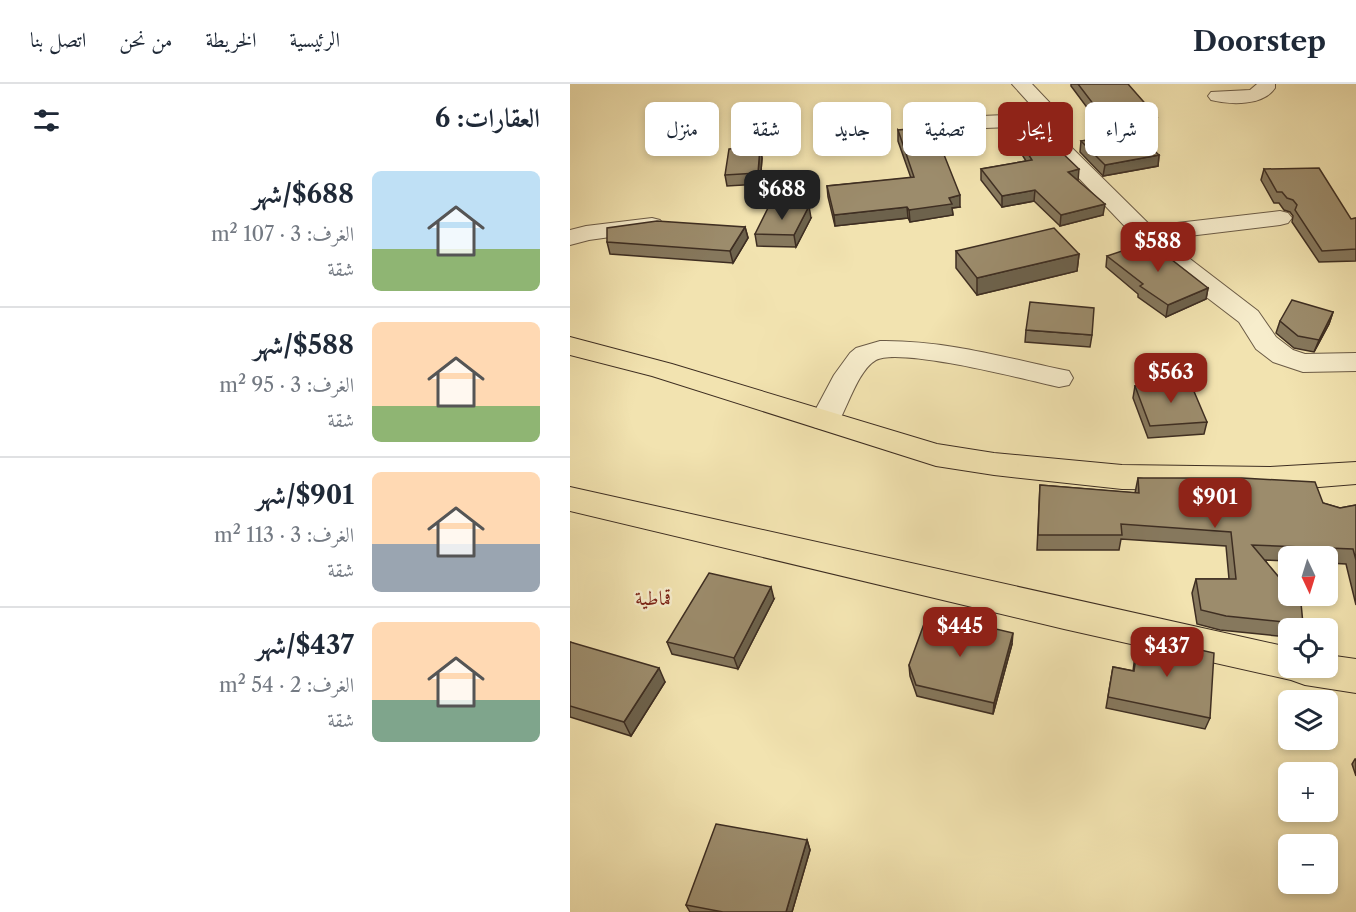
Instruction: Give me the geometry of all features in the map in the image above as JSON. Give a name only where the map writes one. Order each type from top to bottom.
[{"type":"main road","points":[[570,346],[662,370],[936,455],[994,464],[1122,477],[1270,479],[1356,473]]},
{"type":"main road","points":[[570,499],[1278,662]]},
{"type":"main road","points":[[1338,673],[1356,676]]},
{"type":"street","points":[[1022,84],[1039,102]]},
{"type":"street","points":[[1218,96],[1254,96],[1266,88],[1266,84]]},
{"type":"street","points":[[1069,156],[1163,252],[1249,316],[1266,343],[1283,356],[1303,363],[1356,362]]},
{"type":"street","points":[[1146,234],[1280,218]]},
{"type":"street","points":[[570,238],[586,232],[663,224]]},
{"type":"street","points":[[825,420],[856,362],[867,352],[889,348],[920,351],[1059,378]]},
{"type":"building","points":[[1078,84],[1128,84],[1144,102],[1092,102]]},
{"type":"building","points":[[898,130],[903,130],[903,145]]},
{"type":"building","points":[[729,149],[731,149],[731,156],[759,156],[758,173],[725,175]]},
{"type":"building","points":[[907,156],[945,156],[960,195],[949,198],[952,204],[909,210],[907,207],[834,215],[827,186],[914,177]]},
{"type":"building","points":[[1029,156],[1065,156],[1079,169],[1068,172],[1105,204],[1061,215],[1035,190],[1002,196],[981,169],[1032,160]]},
{"type":"building","points":[[1096,156],[1154,156],[1105,165]]},
{"type":"building","points":[[1319,168],[1351,219],[1356,218],[1356,249],[1322,251],[1295,210],[1297,205],[1282,192],[1277,192],[1264,169]]},
{"type":"building","points":[[809,206],[794,235],[755,234],[768,208]]},
{"type":"building","points":[[657,221],[745,227],[730,251],[607,242],[607,228]]},
{"type":"building","points":[[1054,228],[1079,254],[977,278],[956,251]]},
{"type":"building","points":[[1149,242],[1208,288],[1168,305],[1140,286],[1143,284],[1107,256]]},
{"type":"building","points":[[1292,300],[1333,312],[1319,340],[1298,336],[1280,321]]},
{"type":"building","points":[[1030,302],[1094,308],[1092,335],[1026,330]]},
{"type":"building","points":[[1190,382],[1207,422],[1150,426],[1135,386]]},
{"type":"building","points":[[1138,478],[1242,478],[1315,482],[1323,503],[1340,508],[1356,505],[1356,560],[1353,549],[1338,548],[1338,546],[1252,545],[1278,576],[1278,606],[1301,606],[1302,618],[1278,618],[1278,621],[1226,616],[1201,610],[1196,579],[1236,579],[1231,532],[1121,524],[1122,535],[1038,535],[1040,485],[1139,493]]},
{"type":"building","points":[[709,573],[771,587],[734,658],[667,642]]},
{"type":"building","points":[[928,613],[1013,633],[994,703],[916,685],[909,665]]},
{"type":"building","points":[[1139,636],[1214,653],[1210,718],[1108,697],[1113,667],[1134,671]]},
{"type":"building","points":[[570,642],[659,668],[624,722],[570,706]]},
{"type":"building","points":[[716,824],[807,840],[786,912],[723,912],[686,905]]},
{"type":"district","name":"قماطية","points":[[653,598]]}]
